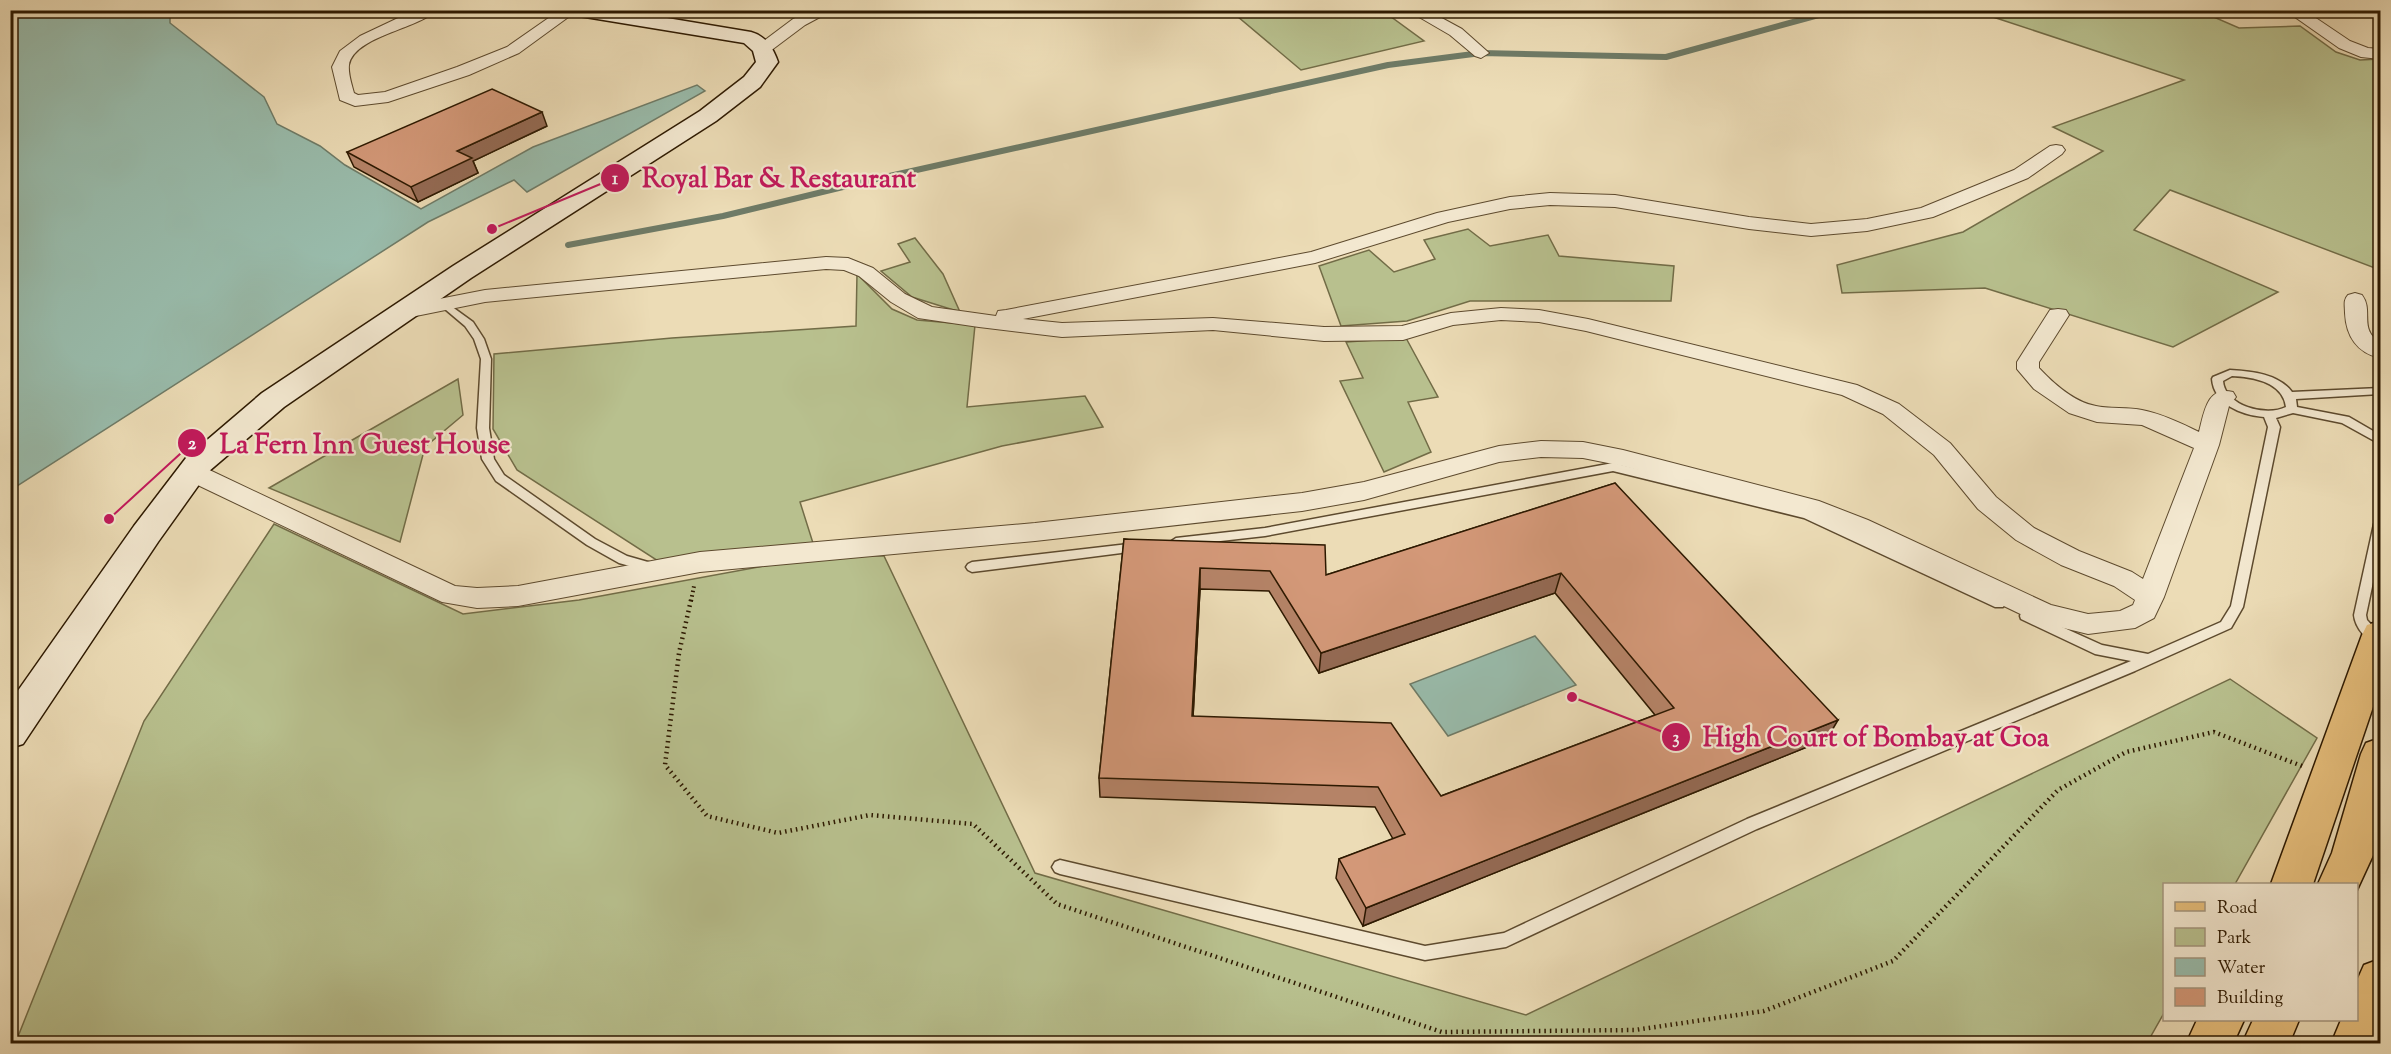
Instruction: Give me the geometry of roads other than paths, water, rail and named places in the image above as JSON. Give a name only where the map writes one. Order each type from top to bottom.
[{"type":"main road","points":[[10,733],[192,472],[273,400],[462,272],[708,116],[752,82],[767,62],[763,49],[751,38],[579,10]]},
{"type":"main road","points":[[2293,883],[2380,638]]},
{"type":"main road","points":[[2340,883],[2353,853],[2380,754]]},
{"type":"main road","points":[[2354,1044],[2380,980]]},
{"type":"main road","points":[[2209,1044],[2220,1021]]},
{"type":"main road","points":[[2265,1044],[2276,1021]]},
{"type":"street","points":[[429,10],[361,42],[348,51],[340,63],[346,96],[356,101],[388,97],[463,71],[513,50],[571,10]]},
{"type":"street","points":[[763,49],[799,22],[826,10]]},
{"type":"street","points":[[1414,10],[1432,17],[1456,32],[1481,53]]},
{"type":"street","points":[[2292,10],[2364,55],[2380,54]]},
{"type":"street","points":[[979,321],[1315,257],[1444,217],[1510,202],[1550,199],[1615,201],[1749,223],[1811,230],[1867,225],[1926,213],[2020,174],[2056,150]]},
{"type":"street","points":[[406,312],[485,296],[826,263],[848,264],[866,272],[898,298],[926,314],[1062,330],[1213,324],[1324,334],[1403,333],[1451,319],[1501,314],[1539,316],[1588,325],[1849,390],[1892,409],[1942,449],[1987,503],[2025,534],[2070,558],[2123,579],[2151,597]]},
{"type":"street","points":[[2355,299],[2358,336],[2362,341],[2380,351]]},
{"type":"street","points":[[2058,315],[2028,362],[2028,369],[2038,381],[2062,400],[2078,409],[2096,414],[2146,418],[2169,426],[2207,446]]},
{"type":"street","points":[[192,472],[452,595],[477,598],[518,596],[700,562],[1035,532],[1302,502],[1364,490],[1498,454],[1541,449],[1583,450],[1810,507],[1858,526],[2045,614],[2088,624],[2125,621],[2144,611],[2207,446],[2218,404],[2225,398]]},
{"type":"lane","points":[[444,303],[469,324],[483,349],[486,359],[483,428],[488,459],[500,478],[591,542],[623,560],[661,570]]},
{"type":"lane","points":[[2380,391],[2290,396],[2263,378],[2230,373],[2217,379],[2219,391],[2225,398],[2245,409],[2269,415],[2280,415],[2292,408],[2345,420],[2380,440]]},
{"type":"lane","points":[[2290,396],[2292,408]]},
{"type":"lane","points":[[1060,867],[1425,953],[1506,940],[1752,824],[2226,625],[2237,607],[2274,427],[2269,415]]},
{"type":"lane","points":[[972,567],[1265,532],[1612,467],[1807,515],[2100,650],[2149,659]]},
{"type":"lane","points":[[2380,524],[2360,615],[2361,622],[2380,638]]},
{"type":"water","points":[[11,10],[170,11],[170,23],[264,97],[277,124],[320,146],[345,165],[421,209],[533,147],[697,85],[705,91],[527,192],[514,180],[428,222],[11,490]]},
{"type":"water","points":[[1535,636],[1576,685],[1448,736],[1410,684]]},
{"type":"waterway","points":[[568,245],[723,216],[876,179],[1388,65],[1481,53],[1666,57],[1837,10]]},
{"type":"place","name":"Royal Bar & Restaurant","points":[[492,229]]},
{"type":"place","name":"La Fern Inn Guest House","points":[[109,519]]},
{"type":"place","name":"High Court of Bombay at Goa","points":[[1572,697]]}]
